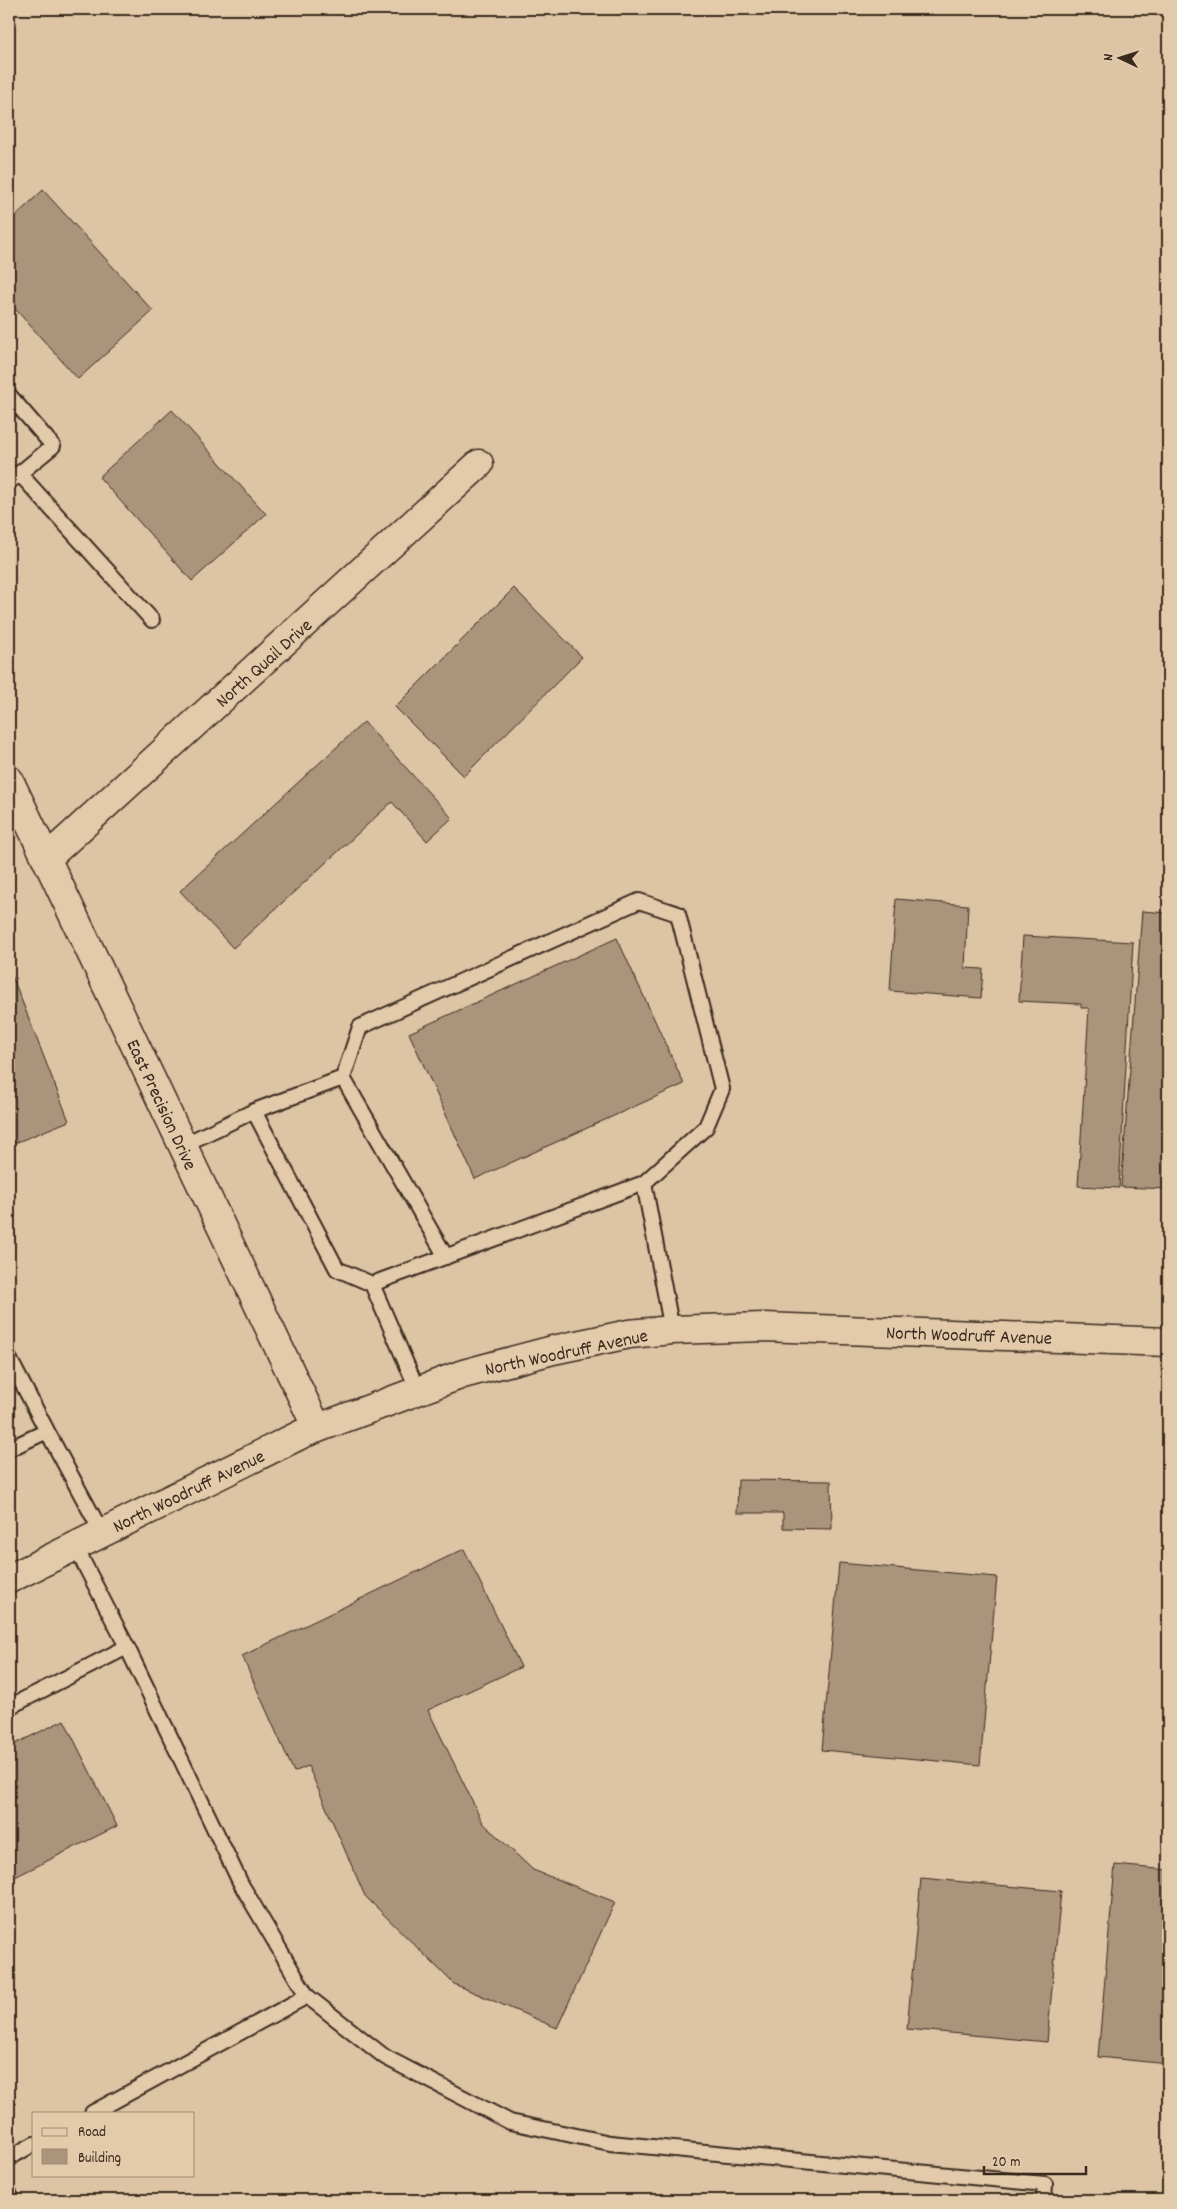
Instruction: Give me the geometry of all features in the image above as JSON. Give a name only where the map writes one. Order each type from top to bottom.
[{"type":"street","name":"North Quail Drive","points":[[46,859],[479,464]]},
{"type":"street","name":"East Precision Drive","points":[[9,780],[317,1428]]},
{"type":"street","name":"North Woodruff Avenue","points":[[9,1579],[317,1428],[463,1374],[553,1350],[629,1334],[672,1330],[764,1327],[1168,1342]]},
{"type":"lane","points":[[9,395],[53,446],[14,477],[152,620]]},
{"type":"lane","points":[[254,1111],[337,1269],[372,1284],[446,1257],[644,1183],[706,1127],[722,1090],[678,914],[639,901],[360,1027],[343,1078],[446,1257]]},
{"type":"lane","points":[[183,1145],[254,1111],[343,1078]]},
{"type":"lane","points":[[644,1183],[672,1330]]},
{"type":"lane","points":[[372,1284],[418,1391]]},
{"type":"lane","points":[[9,1358],[102,1533]]},
{"type":"lane","points":[[9,1449],[47,1431]]},
{"type":"lane","points":[[75,1546],[127,1647],[241,1884],[307,1996],[385,2057],[510,2122],[610,2143],[1045,2184],[1044,2200]]},
{"type":"lane","points":[[9,1707],[127,1647]]},
{"type":"lane","points":[[94,2112],[307,1996]]},
{"type":"lane","points":[[9,2158],[32,2145]]},
{"type":"lane","points":[[9,2193],[12,2200]]},
{"type":"building","points":[[43,190],[153,311],[78,379],[9,302],[9,222]]},
{"type":"building","points":[[172,410],[266,514],[192,581],[99,477]]},
{"type":"building","points":[[514,588],[582,657],[464,776],[395,707]]},
{"type":"building","points":[[364,722],[452,818],[427,841],[392,802],[233,948],[180,891]]},
{"type":"building","points":[[896,899],[968,905],[965,968],[983,969],[981,998],[890,991]]},
{"type":"building","points":[[1142,911],[1168,913],[1168,1189],[1121,1187]]},
{"type":"building","points":[[1023,936],[1133,942],[1119,1188],[1078,1186],[1089,1008],[1081,1008],[1081,1004],[1019,1001]]},
{"type":"building","points":[[617,938],[684,1084],[475,1179],[409,1033]]},
{"type":"building","points":[[9,968],[69,1121],[10,1145],[9,1142]]},
{"type":"building","points":[[738,1480],[831,1481],[832,1529],[783,1528],[783,1513],[737,1513]]},
{"type":"building","points":[[464,1549],[521,1667],[428,1710],[483,1823],[533,1870],[615,1902],[557,2028],[454,1984],[365,1896],[308,1766],[294,1772],[242,1656]]},
{"type":"building","points":[[839,1563],[997,1577],[980,1765],[822,1750]]},
{"type":"building","points":[[64,1720],[117,1826],[9,1880],[9,1747]]},
{"type":"building","points":[[1115,1865],[1168,1870],[1168,2064],[1098,2057]]},
{"type":"building","points":[[921,1878],[1061,1891],[1047,2042],[907,2029]]}]
